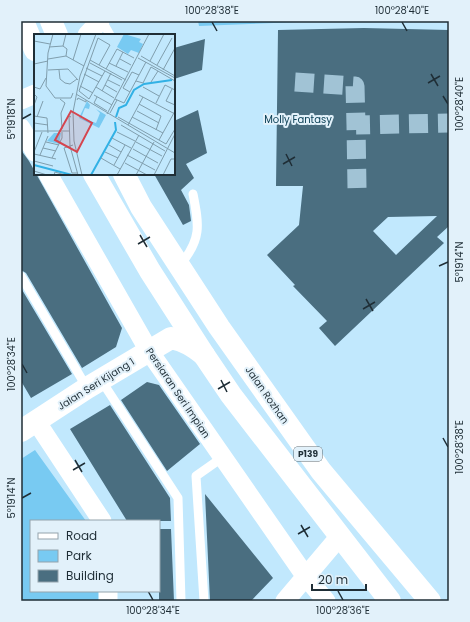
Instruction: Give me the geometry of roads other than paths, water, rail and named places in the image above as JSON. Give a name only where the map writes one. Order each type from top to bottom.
[{"type":"main road","points":[[23,21],[34,48]]},
{"type":"main road","points":[[51,21],[57,34]]},
{"type":"main road","name":"P139","points":[[95,175],[133,243],[204,355],[231,394],[390,601]]},
{"type":"main road","name":"Jalan Rozhan","points":[[125,175],[141,207],[219,327],[321,471],[430,601]]},
{"type":"main road","points":[[175,310],[174,329],[171,338],[184,341],[195,347],[204,355]]},
{"type":"main road","name":"Jalan Seri Kijang 1","points":[[29,426],[94,384],[171,338]]},
{"type":"street","points":[[87,34],[101,21]]},
{"type":"street","points":[[21,100],[34,94]]},
{"type":"street","points":[[21,128],[34,150]]},
{"type":"street","name":"Persiaran Seri Impian","points":[[49,175],[149,351],[306,577],[326,601]]},
{"type":"street","points":[[29,426],[101,520]]},
{"type":"street","points":[[285,601],[340,536]]},
{"type":"lane","points":[[101,21],[109,34]]},
{"type":"lane","points":[[179,266],[191,252],[197,233],[197,218],[193,194]]},
{"type":"lane","points":[[21,276],[94,384],[178,498],[182,601]]},
{"type":"lane","points":[[204,601],[196,476],[223,457]]},
{"type":"tunnel","points":[[295,82],[355,86],[356,125]]},
{"type":"tunnel","points":[[357,188],[356,125],[449,123]]},
{"type":"park label","name":"Molly Fantasy","points":[[298,119]]}]
